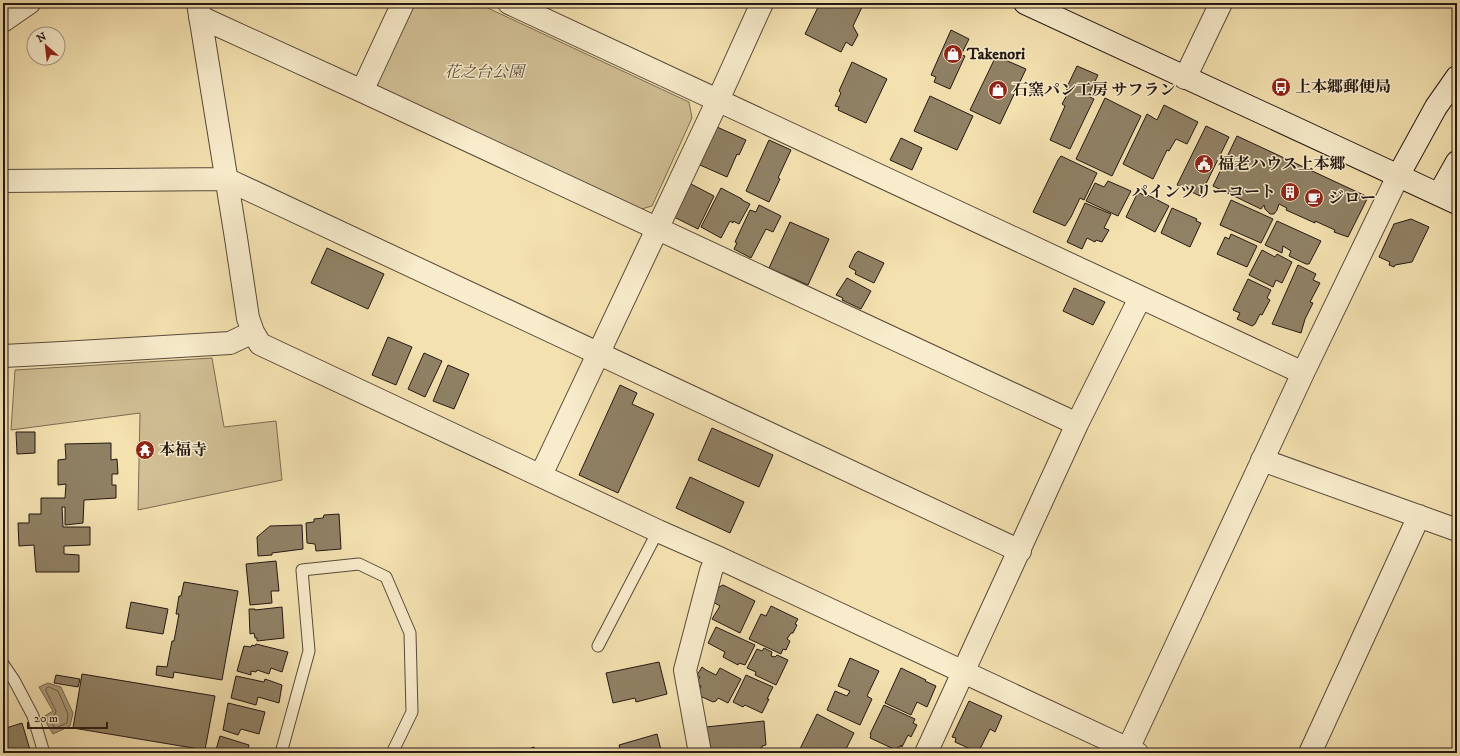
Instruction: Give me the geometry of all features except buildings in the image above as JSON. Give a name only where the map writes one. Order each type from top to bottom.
[{"type":"street","points":[[3,20],[29,3]]},
{"type":"street","points":[[362,91],[403,3]]},
{"type":"street","points":[[509,3],[1303,373]]},
{"type":"street","points":[[541,475],[597,353],[718,100],[762,3]]},
{"type":"street","points":[[1025,3],[1448,198],[1457,162]]},
{"type":"street","points":[[1185,78],[1221,3]]},
{"type":"street","points":[[199,10],[362,91],[1077,424]]},
{"type":"street","points":[[199,10],[248,318],[253,332],[260,344],[658,531],[964,672],[1131,752],[1262,460],[1398,176],[1436,106],[1457,77]]},
{"type":"street","points":[[3,182],[226,180],[1020,551]]},
{"type":"street","points":[[926,753],[1077,424],[1140,298]]},
{"type":"street","points":[[3,356],[62,354],[230,343],[253,332]]},
{"type":"street","points":[[1262,460],[1457,530]]},
{"type":"street","points":[[1310,753],[1419,516]]},
{"type":"street","points":[[700,753],[685,670],[711,571],[717,557]]},
{"type":"lane","points":[[598,646],[658,531]]},
{"type":"lane","points":[[281,753],[309,651],[302,570],[359,564],[386,577],[410,633],[412,712],[392,753]]},
{"type":"lane","points":[[3,664],[14,680],[33,716],[44,753]]},
{"type":"green space","name":"花之台公園","points":[[408,3],[477,3],[689,102],[692,118],[652,206],[638,210],[380,90],[374,78]]},
{"type":"green space","points":[[212,358],[224,427],[276,421],[282,480],[138,510],[140,413],[11,430],[15,370]]},
{"type":"water","points":[[48,683],[61,687],[73,713],[70,726],[53,734],[43,717],[53,711],[39,687]]},
{"type":"place","name":"Takenori","points":[[953,54]]},
{"type":"place","name":"上本郷郵便局","points":[[1281,87]]},
{"type":"place","name":"石窯パン工房 サフラン","points":[[998,90]]},
{"type":"place","name":"福老ハウス上本郷","points":[[1204,164]]},
{"type":"place","name":"パインツリーコート","points":[[1290,192]]},
{"type":"place","name":"ジロー","points":[[1314,198]]},
{"type":"place","name":"本福寺","points":[[145,450]]}]
